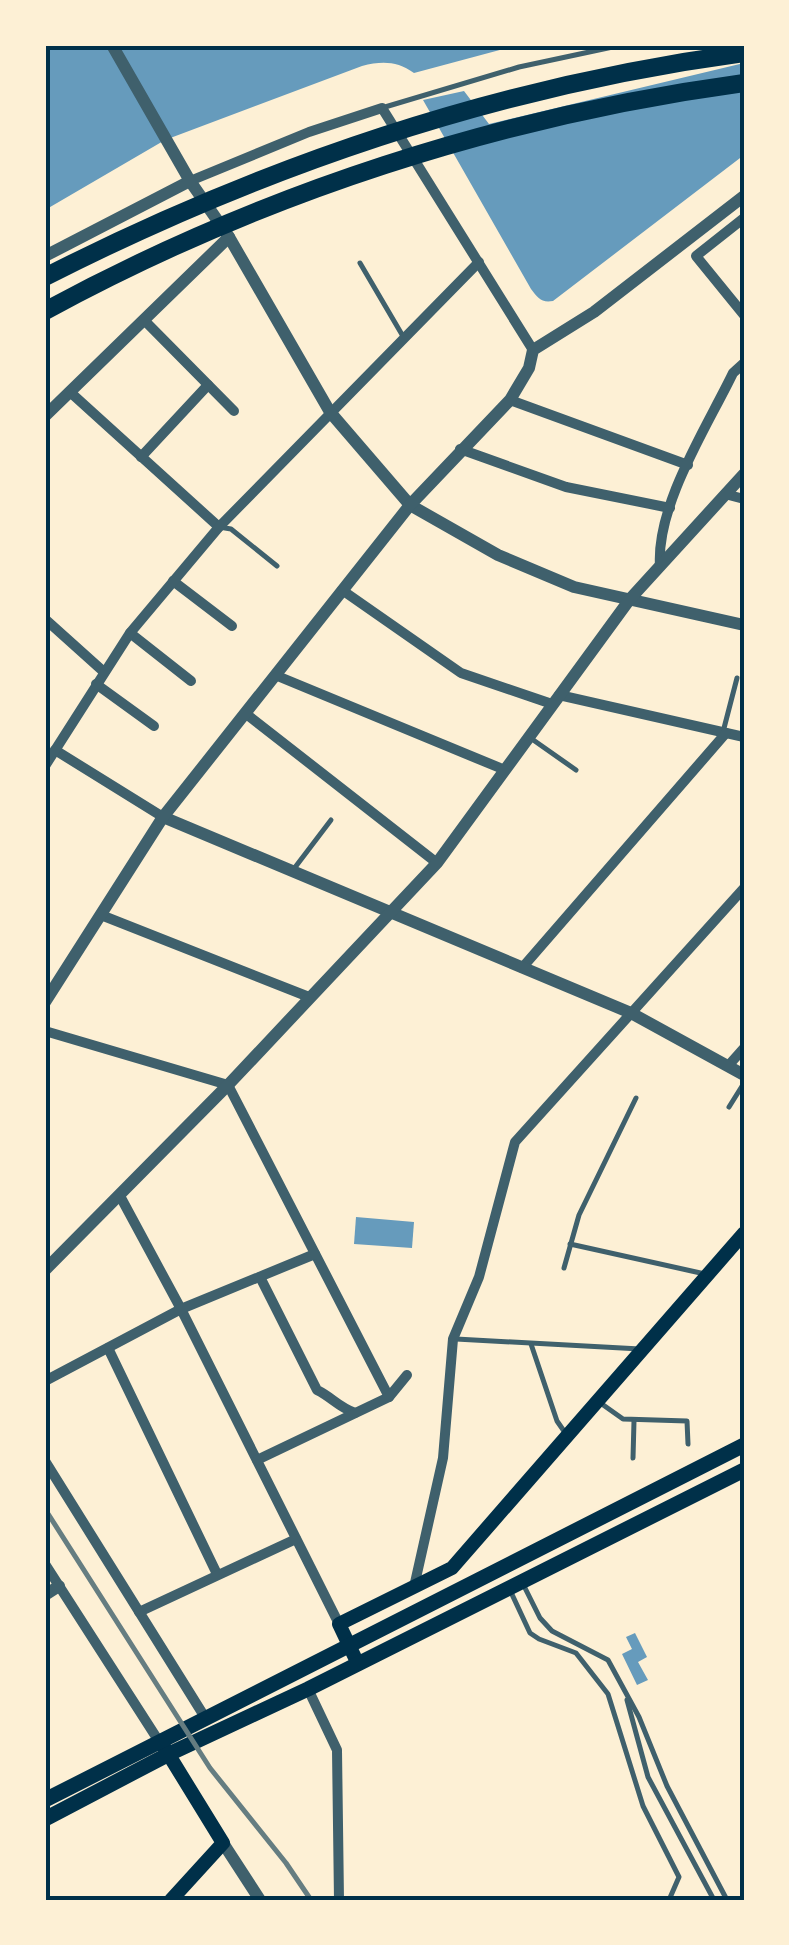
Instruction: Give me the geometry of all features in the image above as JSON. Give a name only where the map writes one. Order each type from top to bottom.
[{"type":"highway","points":[[45,277],[217,195],[404,128],[602,77],[744,53]]},
{"type":"highway","points":[[45,310],[226,222],[417,154],[605,106],[744,83]]},
{"type":"main road","points":[[358,1664],[339,1624],[452,1568],[742,1239]]},
{"type":"main road","points":[[45,1819],[206,1719],[744,1445]]},
{"type":"main road","points":[[45,1800],[308,1689],[744,1470]]},
{"type":"main road","points":[[164,1748],[222,1843],[171,1900]]},
{"type":"street","points":[[112,45],[330,412],[410,504],[498,555],[574,587],[744,625]]},
{"type":"street","points":[[45,256],[190,182],[309,132],[382,108],[533,350],[529,368],[510,400],[410,504],[163,817],[45,1002]]},
{"type":"street","points":[[533,350],[594,312],[744,196]]},
{"type":"street","points":[[744,218],[696,256],[744,316]]},
{"type":"street","points":[[45,416],[229,237]]},
{"type":"street","points":[[45,765],[130,633],[218,527],[479,262]]},
{"type":"street","points":[[144,320],[234,411]]},
{"type":"street","points":[[660,566],[659,546],[670,508],[734,373],[744,363]]},
{"type":"street","points":[[142,457],[208,385]]},
{"type":"street","points":[[70,392],[218,527]]},
{"type":"street","points":[[510,400],[688,465]]},
{"type":"street","points":[[460,449],[566,487],[670,508]]},
{"type":"street","points":[[45,1270],[437,863],[630,599],[744,474]]},
{"type":"street","points":[[725,494],[744,499]]},
{"type":"street","points":[[173,580],[232,626]]},
{"type":"street","points":[[342,590],[461,673],[556,700],[744,737]]},
{"type":"street","points":[[45,619],[104,672]]},
{"type":"street","points":[[130,633],[191,682]]},
{"type":"street","points":[[275,675],[506,770]]},
{"type":"street","points":[[96,684],[154,726]]},
{"type":"street","points":[[245,713],[437,863]]},
{"type":"street","points":[[522,968],[724,732]]},
{"type":"street","points":[[55,750],[163,817],[631,1013],[744,1075]]},
{"type":"street","points":[[414,1587],[442,1458],[453,1339],[479,1277],[515,1142],[744,888]]},
{"type":"street","points":[[101,915],[308,998]]},
{"type":"street","points":[[45,1031],[228,1084],[389,1397]]},
{"type":"street","points":[[728,1066],[744,1048]]},
{"type":"street","points":[[120,1196],[182,1309],[339,1624]]},
{"type":"street","points":[[45,1381],[182,1309],[315,1254]]},
{"type":"street","points":[[260,1276],[317,1390],[330,1397],[336,1406],[355,1413]]},
{"type":"street","points":[[108,1348],[217,1574]]},
{"type":"street","points":[[257,1460],[389,1397],[407,1375]]},
{"type":"street","points":[[45,1462],[206,1719]]},
{"type":"street","points":[[139,1612],[296,1539]]},
{"type":"street","points":[[45,1564],[164,1748]]},
{"type":"street","points":[[45,1595],[59,1586]]},
{"type":"street","points":[[308,1689],[337,1750],[338,1900]]},
{"type":"street","points":[[222,1843],[260,1900]]},
{"type":"lane","points":[[382,108],[519,67],[622,45]]},
{"type":"lane","points":[[360,264],[404,338]]},
{"type":"lane","points":[[218,527],[231,528],[277,566]]},
{"type":"lane","points":[[724,732],[737,678]]},
{"type":"lane","points":[[529,737],[576,770]]},
{"type":"lane","points":[[292,872],[331,820]]},
{"type":"lane","points":[[730,1107],[744,1083]]},
{"type":"lane","points":[[564,1268],[578,1215],[636,1098]]},
{"type":"lane","points":[[570,1244],[708,1275]]},
{"type":"lane","points":[[453,1339],[643,1349]]},
{"type":"lane","points":[[532,1344],[557,1421],[568,1436]]},
{"type":"lane","points":[[598,1401],[623,1419],[688,1421],[688,1444]]},
{"type":"lane","points":[[633,1458],[634,1421]]},
{"type":"lane","points":[[515,1585],[552,1631],[608,1660],[667,1786],[727,1900]]},
{"type":"lane","points":[[515,1585],[530,1633],[539,1640],[576,1652],[608,1694],[643,1806],[679,1877],[669,1900]]},
{"type":"lane","points":[[624,1688],[648,1777],[714,1900]]},
{"type":"water","points":[[45,45],[518,45],[414,73],[389,63],[362,66],[165,140],[45,210]]},
{"type":"water","points":[[744,63],[744,155],[553,301],[540,299],[531,289],[423,100],[464,91],[489,124]]},
{"type":"water","points":[[356,1217],[414,1222],[412,1248],[354,1244]]},
{"type":"water","points":[[635,1633],[647,1657],[638,1662],[648,1680],[637,1685],[622,1654],[632,1649],[626,1637]]},
{"type":"railway","points":[[45,1509],[210,1768],[311,1900]]}]
